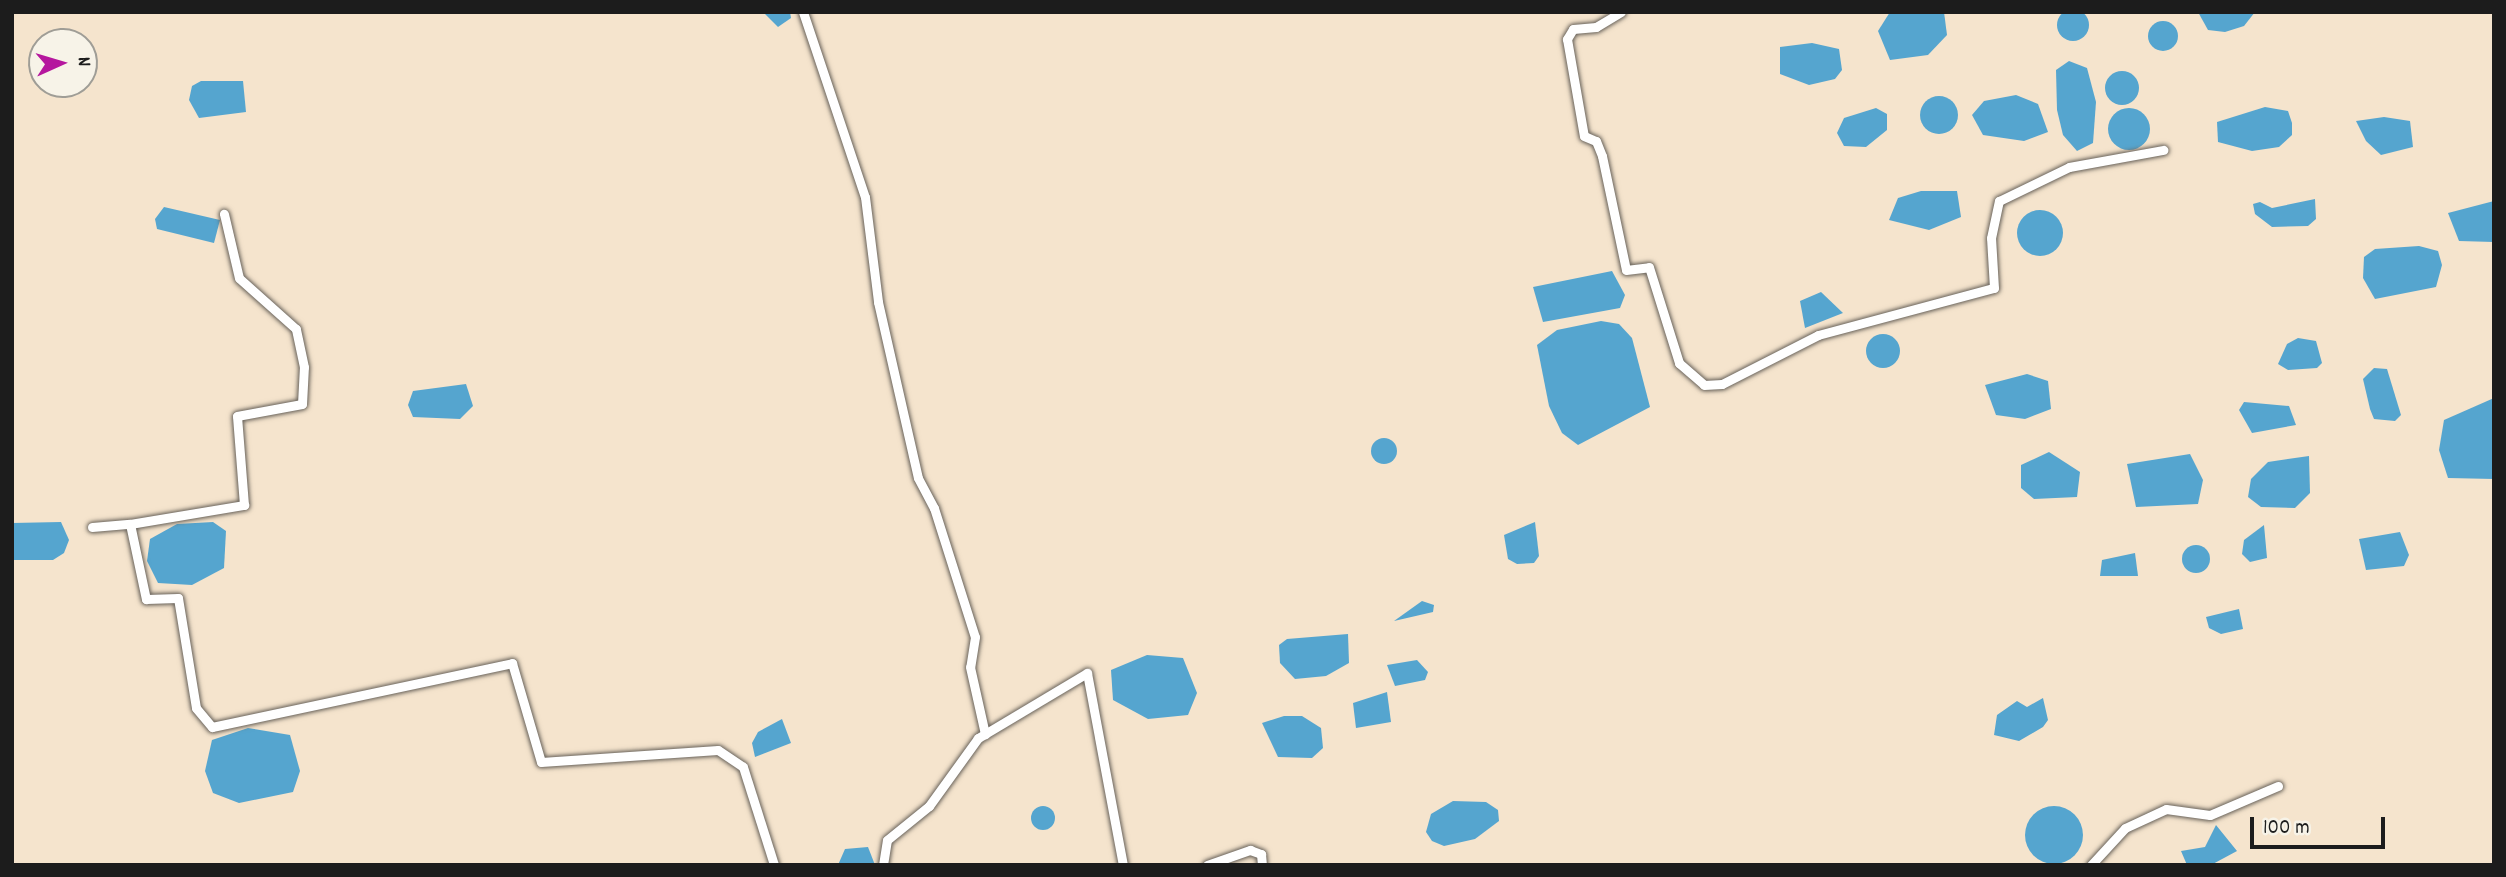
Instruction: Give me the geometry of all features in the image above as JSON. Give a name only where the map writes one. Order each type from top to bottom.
[{"type":"street","points":[[803,12],[865,197],[878,302],[918,478],[934,508],[975,637],[970,667],[985,734]]},
{"type":"street","points":[[1621,12],[1596,27],[1573,29],[1567,39],[1584,136],[1596,141],[1602,156],[1626,270],[1649,267],[1679,363],[1704,384],[1722,384],[1818,335],[1994,288],[1991,238],[1999,201],[2069,167],[2163,150]]},
{"type":"street","points":[[92,527],[130,524],[244,505],[237,416],[302,404],[304,395],[296,329],[239,278],[224,214]]},
{"type":"street","points":[[130,524],[146,599],[178,598],[196,708],[212,727],[512,663],[541,762],[718,750],[743,767],[774,865]]},
{"type":"street","points":[[883,865],[887,840],[929,806],[956,761],[985,734],[1087,673],[1123,865]]},
{"type":"street","points":[[2091,865],[2125,828],[2166,809],[2210,815],[2278,786]]},
{"type":"street","points":[[1207,865],[1250,850],[1261,854],[1262,865]]},
{"type":"water","points":[[2073,9],[2085,13],[2089,25],[2085,37],[2073,41],[2061,37],[2057,25],[2061,13]]},
{"type":"water","points":[[763,12],[790,12],[791,18],[778,27]]},
{"type":"water","points":[[1890,12],[1944,12],[1947,35],[1928,55],[1890,60],[1878,31]]},
{"type":"water","points":[[2198,12],[2255,12],[2244,26],[2225,32],[2208,30]]},
{"type":"water","points":[[2163,21],[2174,25],[2178,36],[2174,47],[2163,51],[2152,47],[2148,36],[2152,25]]},
{"type":"water","points":[[1812,43],[1839,49],[1842,70],[1835,79],[1809,85],[1780,74],[1780,47]]},
{"type":"water","points":[[2069,61],[2087,68],[2096,102],[2093,143],[2077,151],[2063,135],[2057,110],[2056,70]]},
{"type":"water","points":[[2122,71],[2134,76],[2139,88],[2134,100],[2122,105],[2110,100],[2105,88],[2110,76]]},
{"type":"water","points":[[201,81],[243,81],[246,112],[199,118],[189,100],[192,86]]},
{"type":"water","points":[[2016,95],[2038,104],[2048,132],[2024,141],[1983,135],[1972,115],[1984,101]]},
{"type":"water","points":[[1939,96],[1952,102],[1958,115],[1952,128],[1939,134],[1926,128],[1920,115],[1926,102]]},
{"type":"water","points":[[2265,107],[2288,111],[2292,135],[2279,147],[2252,151],[2218,142],[2217,122]]},
{"type":"water","points":[[1876,108],[1887,114],[1887,130],[1866,147],[1844,146],[1837,133],[1844,118]]},
{"type":"water","points":[[2129,108],[2144,114],[2150,129],[2144,144],[2129,150],[2114,144],[2108,129],[2114,114]]},
{"type":"water","points":[[2384,117],[2410,121],[2413,147],[2381,155],[2366,141],[2356,121]]},
{"type":"water","points":[[1921,191],[1957,191],[1961,217],[1929,230],[1889,220],[1898,198]]},
{"type":"water","points":[[2315,199],[2316,219],[2308,226],[2272,227],[2255,214],[2253,204],[2260,202],[2272,208]]},
{"type":"water","points":[[2494,201],[2494,242],[2459,241],[2448,213]]},
{"type":"water","points":[[164,207],[220,220],[214,243],[157,229],[155,219]]},
{"type":"water","points":[[2040,210],[2056,217],[2063,233],[2056,249],[2040,256],[2024,249],[2017,233],[2024,217]]},
{"type":"water","points":[[2419,246],[2438,251],[2442,265],[2436,287],[2375,299],[2363,278],[2364,257],[2375,249]]},
{"type":"water","points":[[1612,271],[1625,295],[1620,308],[1543,322],[1533,287]]},
{"type":"water","points":[[1821,292],[1843,313],[1805,328],[1800,301]]},
{"type":"water","points":[[1601,321],[1619,324],[1632,338],[1650,407],[1578,445],[1562,433],[1549,406],[1537,345],[1557,330]]},
{"type":"water","points":[[1883,334],[1895,339],[1900,351],[1895,363],[1883,368],[1871,363],[1866,351],[1871,339]]},
{"type":"water","points":[[2298,338],[2316,341],[2322,363],[2317,368],[2288,370],[2278,364],[2287,344]]},
{"type":"water","points":[[2374,368],[2387,369],[2401,415],[2395,421],[2374,419],[2370,409],[2363,379]]},
{"type":"water","points":[[2027,374],[2048,381],[2051,409],[2025,419],[1996,415],[1985,385]]},
{"type":"water","points":[[466,384],[473,406],[460,419],[413,417],[408,405],[413,391]]},
{"type":"water","points":[[2494,398],[2494,479],[2448,478],[2439,450],[2444,420]]},
{"type":"water","points":[[2244,402],[2289,406],[2296,425],[2252,433],[2239,410]]},
{"type":"water","points":[[1384,438],[1393,442],[1397,451],[1393,460],[1384,464],[1375,460],[1371,451],[1375,442]]},
{"type":"water","points":[[2049,452],[2080,472],[2077,497],[2034,499],[2021,488],[2021,465]]},
{"type":"water","points":[[2190,454],[2203,480],[2198,504],[2136,507],[2127,464]]},
{"type":"water","points":[[2309,456],[2310,493],[2295,508],[2261,507],[2248,497],[2251,479],[2268,462]]},
{"type":"water","points":[[61,522],[69,540],[64,553],[53,560],[14,560],[12,523]]},
{"type":"water","points":[[213,522],[226,531],[224,568],[192,585],[158,583],[147,561],[150,539],[177,524]]},
{"type":"water","points":[[1535,522],[1539,556],[1534,563],[1517,564],[1508,559],[1504,535]]},
{"type":"water","points":[[2264,525],[2267,558],[2250,562],[2242,554],[2244,540]]},
{"type":"water","points":[[2400,532],[2409,555],[2404,566],[2366,570],[2359,539]]},
{"type":"water","points":[[2196,545],[2206,549],[2210,559],[2206,569],[2196,573],[2186,569],[2182,559],[2186,549]]},
{"type":"water","points":[[2135,553],[2138,576],[2100,576],[2102,560]]},
{"type":"water","points":[[1422,601],[1434,605],[1433,612],[1394,621]]},
{"type":"water","points":[[2239,609],[2243,629],[2221,634],[2209,628],[2206,617]]},
{"type":"water","points":[[1348,634],[1349,663],[1326,676],[1295,679],[1280,663],[1279,645],[1287,639]]},
{"type":"water","points":[[1147,655],[1183,658],[1197,693],[1188,715],[1148,719],[1113,700],[1111,670]]},
{"type":"water","points":[[1417,660],[1428,672],[1425,680],[1395,686],[1387,665]]},
{"type":"water","points":[[1387,692],[1391,722],[1356,728],[1353,703]]},
{"type":"water","points":[[2043,698],[2048,720],[2043,727],[2019,741],[1994,735],[1997,715],[2017,701],[2027,707]]},
{"type":"water","points":[[1284,716],[1302,716],[1321,728],[1323,748],[1312,758],[1278,757],[1262,723]]},
{"type":"water","points":[[782,719],[791,743],[755,757],[752,743],[758,732]]},
{"type":"water","points":[[248,728],[290,735],[300,771],[293,792],[239,803],[213,793],[205,771],[212,740]]},
{"type":"water","points":[[1453,801],[1486,802],[1498,810],[1499,821],[1475,839],[1444,846],[1432,841],[1426,832],[1431,814]]},
{"type":"water","points":[[1043,806],[1052,809],[1055,818],[1052,827],[1043,830],[1034,827],[1031,818],[1034,809]]},
{"type":"water","points":[[2048,806],[2060,806],[2075,814],[2083,829],[2083,841],[2075,856],[2060,864],[2048,864],[2033,856],[2025,841],[2025,829],[2033,814]]},
{"type":"water","points":[[2216,825],[2237,851],[2211,865],[2187,865],[2181,851],[2205,847]]},
{"type":"water","points":[[868,847],[875,865],[838,865],[845,849]]}]
